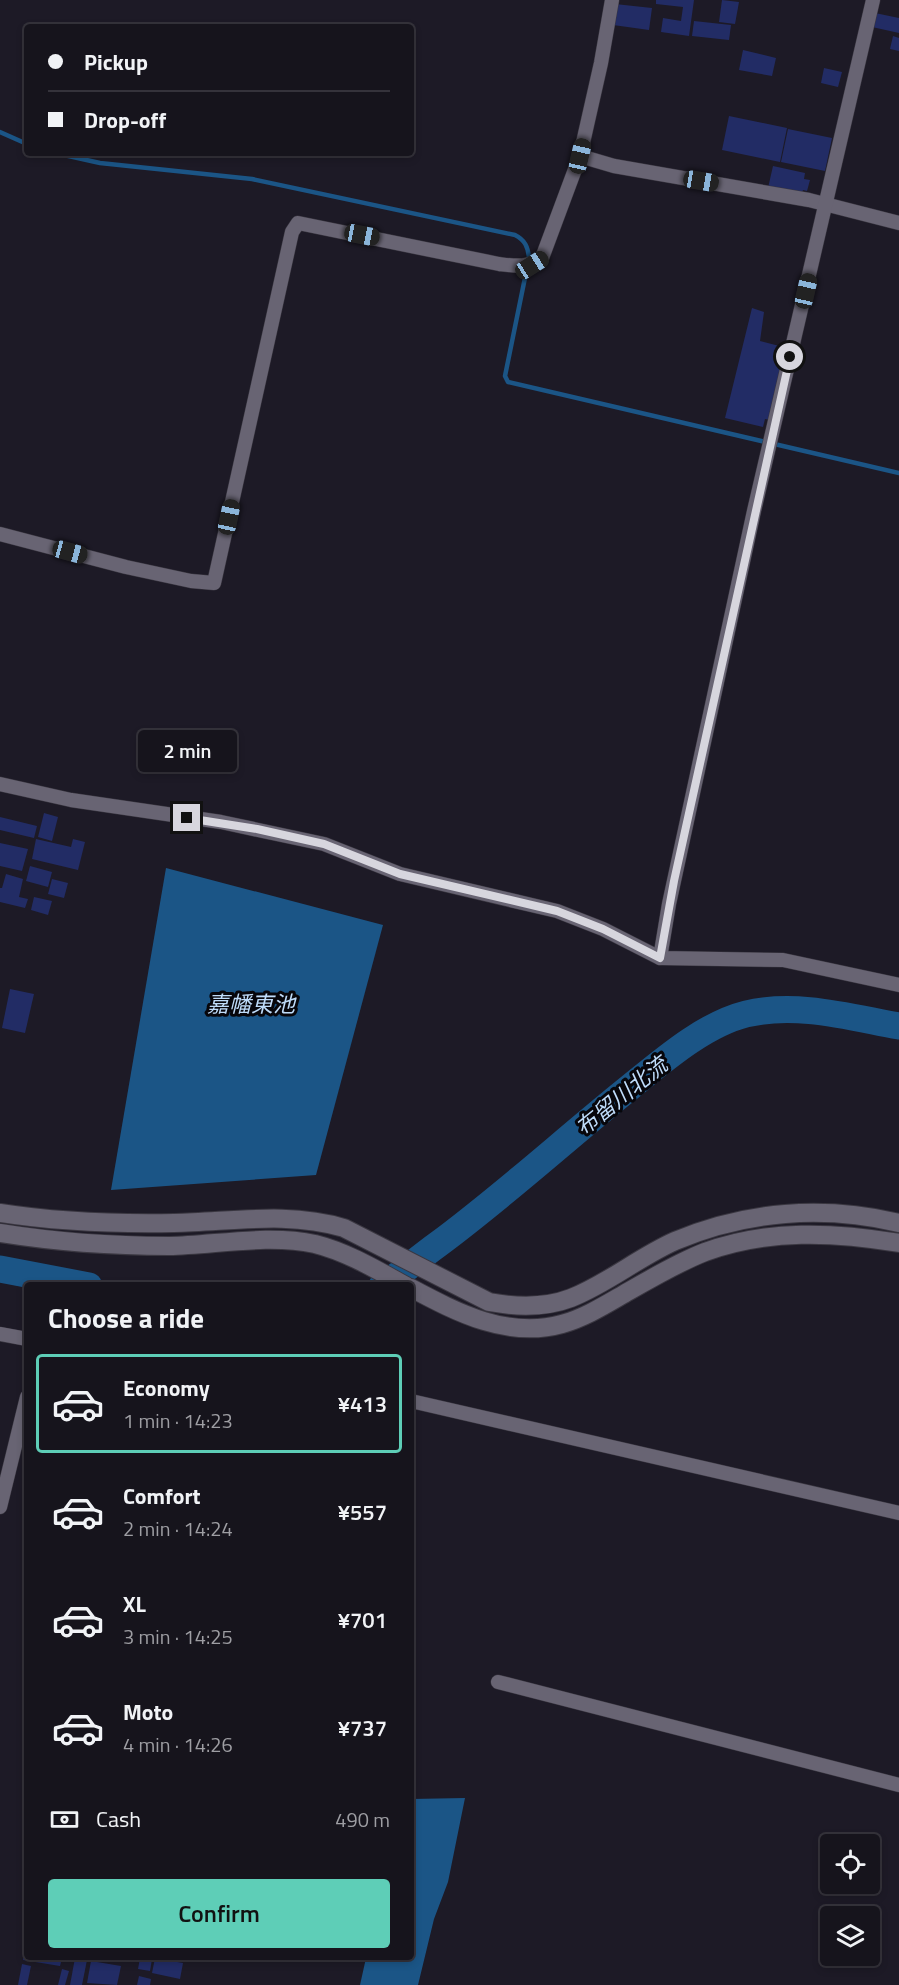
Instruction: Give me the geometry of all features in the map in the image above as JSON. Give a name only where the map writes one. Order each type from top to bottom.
[{"type":"street","points":[[0,534],[126,567],[191,581],[214,583],[292,232],[298,223],[499,264],[532,265],[542,258],[580,156],[601,63],[612,0]]},
{"type":"street","points":[[660,958],[669,904],[754,511],[873,0]]},
{"type":"street","points":[[580,156],[615,166],[826,203],[899,223]]},
{"type":"street","points":[[0,784],[71,800],[230,823],[324,844],[400,874],[557,911],[603,929],[660,958],[783,960],[899,985]]},
{"type":"street","points":[[0,1213],[97,1222],[309,1220],[344,1228],[489,1302],[511,1306],[537,1305],[570,1299],[673,1242],[740,1220],[802,1212],[841,1214],[899,1223]]},
{"type":"street","points":[[0,1233],[81,1244],[169,1246],[293,1242],[314,1244],[341,1252],[399,1282]]},
{"type":"street","points":[[414,1290],[484,1323],[516,1329],[562,1324],[593,1312],[705,1252],[740,1242],[790,1234],[838,1234],[899,1243]]},
{"type":"street","points":[[0,1334],[24,1338]]},
{"type":"street","points":[[414,1402],[899,1513]]},
{"type":"street","points":[[0,1508],[24,1409]]},
{"type":"street","points":[[498,1682],[899,1785]]},
{"type":"water","name":"嘉幡東池","points":[[166,868],[383,925],[316,1175],[111,1190]]},
{"type":"water","points":[[465,1798],[448,1882],[434,1919],[418,1985],[360,1985],[366,1960],[414,1960],[414,1799]]},
{"type":"building","points":[[656,0],[694,0],[689,36],[661,32],[663,18],[681,21],[683,7],[656,4]]},
{"type":"building","points":[[722,0],[739,2],[735,24],[719,22]]},
{"type":"building","points":[[615,4],[652,8],[649,30],[613,25]]},
{"type":"building","points":[[875,13],[899,18],[899,33],[872,27]]},
{"type":"building","points":[[694,21],[731,25],[729,40],[692,36]]},
{"type":"building","points":[[893,36],[899,38],[899,51],[890,49]]},
{"type":"building","points":[[743,50],[776,58],[772,76],[739,70]]},
{"type":"building","points":[[824,68],[842,72],[838,87],[821,83]]},
{"type":"building","points":[[729,116],[787,128],[780,162],[722,150]]},
{"type":"building","points":[[788,129],[832,138],[825,171],[781,162]]},
{"type":"building","points":[[773,166],[805,173],[804,179],[810,180],[807,191],[803,190],[801,195],[768,188]]},
{"type":"building","points":[[752,308],[764,312],[760,341],[787,348],[770,420],[765,419],[763,427],[725,418]]},
{"type":"building","points":[[44,813],[58,817],[52,841],[38,837]]},
{"type":"building","points":[[0,817],[37,826],[34,838],[0,830]]},
{"type":"building","points":[[36,839],[71,847],[73,839],[85,842],[78,870],[32,859]]},
{"type":"building","points":[[0,843],[28,849],[22,871],[0,866]]},
{"type":"building","points":[[30,866],[52,872],[48,887],[26,881]]},
{"type":"building","points":[[6,874],[23,879],[19,897],[28,899],[25,908],[0,902],[0,888],[2,888]]},
{"type":"building","points":[[52,879],[68,883],[64,898],[48,894]]},
{"type":"building","points":[[34,897],[52,901],[48,915],[31,910]]},
{"type":"building","points":[[10,989],[34,994],[25,1033],[2,1028]]},
{"type":"building","points":[[24,1954],[24,1960],[62,1960],[60,1966],[23,1960]]},
{"type":"building","points":[[75,1960],[87,1960],[82,1985],[70,1985]]},
{"type":"building","points":[[140,1960],[152,1960],[150,1971],[138,1969]]},
{"type":"building","points":[[155,1960],[183,1963],[180,1979],[152,1973]]},
{"type":"building","points":[[91,1961],[121,1966],[117,1985],[87,1983]]},
{"type":"building","points":[[22,1964],[31,1966],[27,1985],[18,1985]]},
{"type":"building","points":[[62,1969],[69,1971],[65,1985],[58,1985]]},
{"type":"building","points":[[139,1976],[151,1979],[150,1985],[137,1985]]},
{"type":"waterway","points":[[0,132],[24,143]]},
{"type":"waterway","points":[[68,156],[100,163],[252,179],[515,235],[525,244],[529,258],[505,376],[508,382],[899,473]]},
{"type":"waterway","name":"布留川北流","points":[[388,1282],[485,1208],[666,1058],[713,1027],[746,1014],[784,1010],[823,1012],[899,1026]]},
{"type":"waterway","name":"布留川北流","points":[[0,1269],[68,1282]]},
{"type":"route","points":[[187,818],[221,822],[324,844],[400,874],[557,911],[603,929],[660,958],[669,904],[754,511],[790,357]]}]
